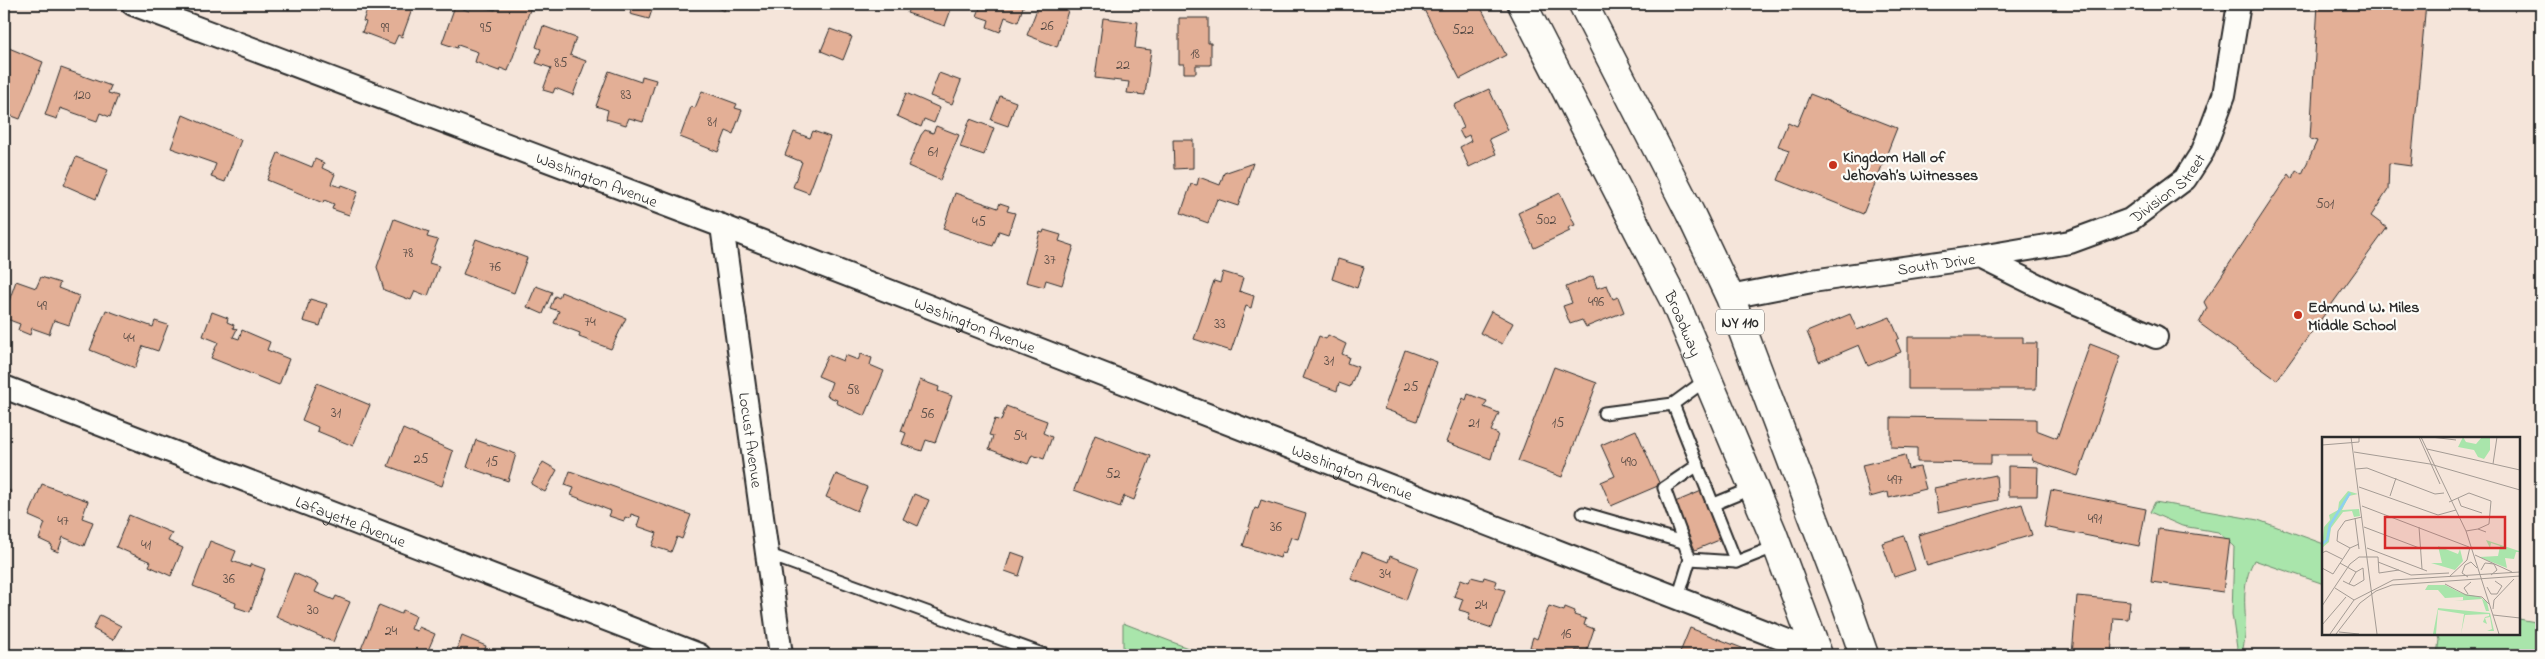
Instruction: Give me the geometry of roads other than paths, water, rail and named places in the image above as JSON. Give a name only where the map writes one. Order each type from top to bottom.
[{"type":"main road","name":"Broadway","points":[[1522,4],[1675,302],[1754,488],[1817,654]]},
{"type":"main road","name":"NY 110","points":[[1583,4],[1690,212],[1730,297],[1848,606],[1864,655]]},
{"type":"street","name":"Washington Avenue","points":[[133,4],[722,226],[1678,598],[1817,654]]},
{"type":"street","name":"Division Street","points":[[1980,257],[2070,242],[2130,220],[2186,179],[2203,151],[2224,96],[2240,4]]},
{"type":"street","name":"Locust Avenue","points":[[722,226],[781,655]]},
{"type":"street","name":"South Drive","points":[[1730,297],[1812,281],[1980,257],[2052,293],[2156,337]]},
{"type":"street","name":"Lafayette Avenue","points":[[4,387],[699,655]]},
{"type":"lane","points":[[1604,413],[1673,404],[1707,379]]},
{"type":"lane","points":[[1673,404],[1736,562]]},
{"type":"lane","points":[[1678,598],[1690,560],[1664,488],[1698,465]]},
{"type":"lane","points":[[1714,504],[1754,488]]},
{"type":"lane","points":[[1583,514],[1683,542]]},
{"type":"lane","points":[[1690,560],[1736,562],[1777,546]]},
{"type":"lane","points":[[767,554],[1045,655]]},
{"type":"place","name":"Kingdom Hall of Jehovah’s Witnesses","points":[[1833,165]]},
{"type":"place","name":"Edmund W. Miles Middle School","points":[[2298,315]]}]
